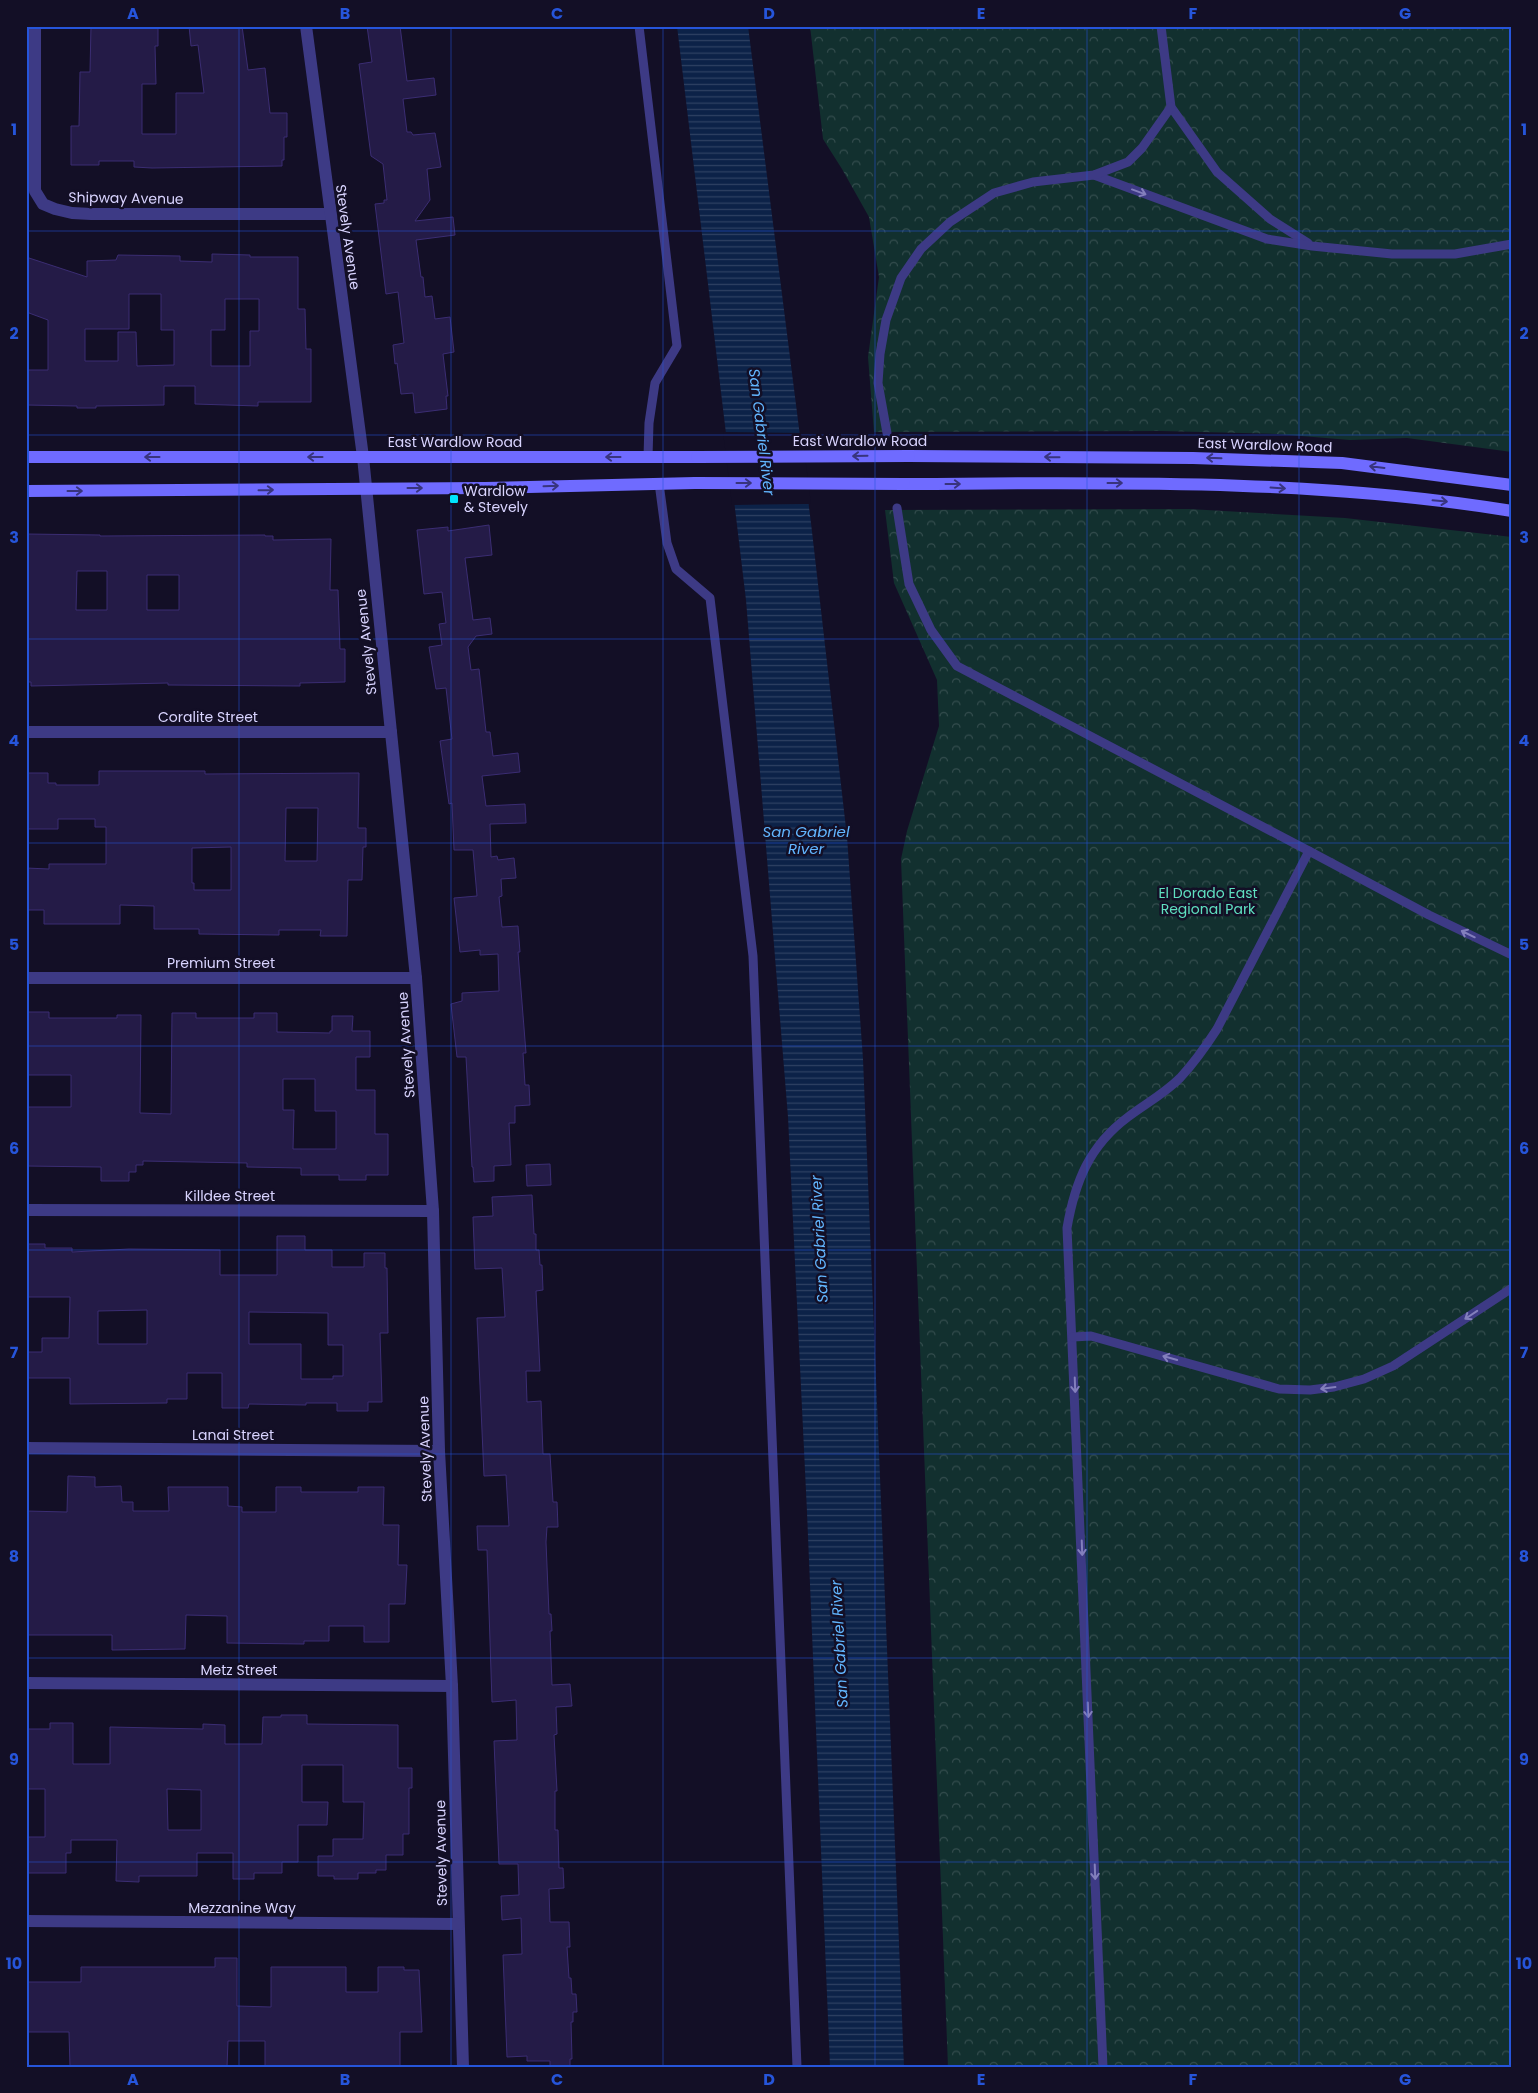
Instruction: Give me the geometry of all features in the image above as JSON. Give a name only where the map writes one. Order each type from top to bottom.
[{"type":"main road","name":"East Wardlow Road","points":[[26,457],[909,456],[1193,458],[1342,463],[1512,484]]},
{"type":"main road","points":[[26,491],[485,488],[659,483],[1224,484],[1466,503],[1512,511]]},
{"type":"street","name":"Shipway Avenue","points":[[35,26],[34,191],[43,204],[72,214],[330,214]]},
{"type":"street","name":"Stevely Avenue","points":[[306,26],[363,457],[416,978],[433,1211],[439,1451],[452,1686],[463,2067]]},
{"type":"street","name":"Coralite Street","points":[[26,732],[391,732]]},
{"type":"street","name":"Premium Street","points":[[26,978],[416,978]]},
{"type":"street","name":"Killdee Street","points":[[26,1210],[433,1211]]},
{"type":"street","name":"Lanai Street","points":[[26,1448],[439,1451]]},
{"type":"street","name":"Metz Street","points":[[26,1683],[452,1686]]},
{"type":"street","name":"Mezzanine Way","points":[[26,1921],[458,1924]]},
{"type":"lane","points":[[639,26],[677,346],[655,383],[649,423],[648,457]]},
{"type":"lane","points":[[1161,26],[1171,107],[1216,172],[1270,219],[1312,246]]},
{"type":"lane","points":[[887,434],[878,382],[880,354],[886,320],[900,278],[921,249],[950,222],[994,193],[1033,182],[1094,175],[1128,162],[1142,148],[1171,107]]},
{"type":"lane","points":[[1094,175],[1267,239],[1312,246],[1392,254],[1455,254],[1512,244]]},
{"type":"lane","points":[[659,483],[667,543],[676,569],[710,598],[753,956],[797,2067]]},
{"type":"lane","points":[[897,508],[909,584],[931,630],[957,666],[1429,915],[1512,955]]},
{"type":"lane","points":[[1103,2067],[1068,1228],[1072,1198],[1085,1164],[1103,1139],[1127,1117],[1156,1098],[1174,1083],[1202,1051],[1217,1029],[1309,851]]},
{"type":"lane","points":[[1073,1337],[1091,1336],[1279,1389],[1310,1390],[1334,1388],[1364,1379],[1393,1366],[1512,1288]]},
{"type":"green space","points":[[810,26],[1512,26],[1512,452],[1407,438],[1350,440],[1277,434],[1161,431],[874,432],[868,357],[879,277],[869,217],[823,139]]},
{"type":"green space","name":"El Dorado East Regional Park","points":[[1189,509],[1345,518],[1512,537],[1512,2067],[948,2067],[901,859],[907,831],[939,726],[937,680],[894,583],[885,510]]},
{"type":"water","name":"San Gabriel River","points":[[677,26],[748,26],[811,523],[847,837],[863,1059],[904,2067],[830,2067],[807,1512],[788,1117],[746,600]]},
{"type":"pier","points":[[723,432],[802,433],[811,504],[732,505]]},
{"type":"building","points":[[91,26],[158,27],[158,46],[155,46],[156,84],[142,84],[142,134],[176,134],[176,93],[204,93],[198,45],[191,46],[189,26],[242,26],[248,70],[265,68],[270,113],[287,113],[287,137],[284,137],[284,160],[282,160],[282,166],[152,168],[134,167],[134,161],[99,161],[99,165],[71,165],[71,126],[79,126],[80,72],[90,72]]},
{"type":"building","points":[[367,26],[400,26],[407,81],[434,78],[436,95],[403,99],[407,132],[411,132],[413,135],[435,133],[441,167],[427,169],[430,200],[415,221],[453,217],[455,235],[416,240],[425,297],[432,296],[435,319],[450,317],[454,352],[443,354],[448,396],[446,396],[447,409],[415,413],[413,393],[401,394],[393,345],[404,343],[398,292],[386,294],[375,204],[384,203],[384,200],[387,200],[383,164],[371,156],[359,64],[372,62]]},
{"type":"building","points":[[212,254],[250,255],[250,257],[298,257],[298,309],[305,309],[306,349],[311,349],[311,402],[258,402],[258,406],[195,404],[195,386],[164,386],[164,405],[77,408],[77,406],[26,405],[26,370],[48,370],[48,320],[29,313],[26,308],[26,257],[87,277],[87,261],[116,260],[118,255],[180,256],[180,261],[212,262]],"holes":[[[129,294],[161,294],[161,330],[174,330],[174,365],[137,366],[136,332],[118,332],[118,361],[85,361],[85,329],[129,329]],[[225,299],[259,299],[259,331],[250,331],[250,366],[211,366],[211,330],[225,330]]]},
{"type":"building","points":[[489,525],[492,555],[465,558],[473,620],[490,618],[492,634],[476,636],[468,647],[471,670],[479,669],[486,732],[490,732],[493,756],[518,753],[520,772],[482,776],[486,806],[525,804],[526,823],[490,824],[491,857],[497,856],[498,860],[514,858],[516,878],[501,879],[502,896],[499,897],[502,927],[518,926],[520,952],[518,952],[526,1053],[523,1053],[525,1085],[529,1085],[530,1105],[515,1106],[515,1123],[509,1123],[511,1165],[494,1166],[494,1181],[474,1182],[466,1057],[457,1057],[451,1004],[462,1001],[462,993],[499,991],[498,954],[480,955],[480,950],[460,952],[454,898],[477,896],[473,850],[454,850],[452,803],[449,804],[440,741],[452,739],[446,688],[436,689],[429,647],[442,645],[439,624],[446,623],[442,592],[424,594],[417,530],[448,527],[448,531]]},
{"type":"building","points":[[26,534],[100,536],[265,535],[273,536],[273,540],[331,539],[330,590],[338,590],[340,649],[345,649],[345,682],[300,683],[300,686],[168,685],[168,683],[31,686],[31,682],[26,682]],"holes":[[[77,571],[107,571],[107,610],[76,610]],[[147,575],[179,575],[179,610],[147,610]]]},
{"type":"building","points":[[99,771],[205,771],[205,774],[359,773],[358,828],[366,828],[366,847],[363,847],[362,880],[348,880],[347,936],[320,936],[321,930],[279,930],[279,935],[199,934],[199,929],[154,929],[154,906],[120,905],[120,924],[44,924],[44,910],[26,910],[26,868],[49,869],[49,864],[106,864],[106,827],[95,827],[95,819],[58,819],[58,829],[26,829],[28,773],[48,773],[48,783],[56,783],[56,785],[99,785]],"holes":[[[286,808],[318,808],[317,861],[285,861]],[[231,847],[231,890],[194,890],[194,883],[192,883],[192,848]]]},
{"type":"building","points":[[26,1012],[49,1012],[49,1018],[117,1018],[117,1015],[141,1015],[140,1113],[171,1114],[172,1013],[196,1013],[196,1018],[254,1018],[254,1013],[277,1013],[277,1032],[330,1033],[332,1031],[332,1016],[353,1016],[352,1031],[370,1031],[370,1057],[356,1057],[356,1090],[375,1090],[375,1134],[388,1134],[388,1175],[366,1175],[366,1180],[339,1180],[339,1175],[301,1175],[301,1168],[247,1167],[247,1163],[143,1161],[143,1165],[136,1165],[136,1172],[129,1172],[129,1181],[101,1181],[101,1167],[26,1166],[26,1107],[71,1107],[71,1075],[26,1075]],"holes":[[[283,1079],[315,1079],[315,1111],[336,1111],[336,1149],[293,1149],[294,1110],[283,1110]]]},
{"type":"building","points":[[550,1164],[551,1185],[527,1186],[526,1165]]},
{"type":"building","points":[[532,1195],[534,1234],[536,1234],[536,1250],[539,1250],[540,1265],[542,1265],[543,1290],[536,1291],[540,1371],[526,1371],[527,1402],[541,1401],[543,1454],[550,1454],[553,1502],[557,1502],[558,1527],[547,1527],[546,1542],[549,1614],[551,1614],[552,1631],[550,1631],[552,1685],[570,1684],[572,1706],[556,1707],[557,1734],[554,1735],[557,1791],[555,1791],[555,1830],[558,1830],[559,1868],[563,1868],[564,1888],[549,1889],[550,1922],[569,1922],[570,1947],[567,1947],[569,1978],[571,1978],[572,1994],[576,1994],[577,2012],[573,2012],[573,2022],[571,2022],[572,2059],[570,2059],[570,2067],[550,2067],[550,2061],[527,2061],[527,2056],[507,2057],[503,1955],[522,1954],[521,1918],[502,1920],[501,1896],[519,1895],[518,1864],[499,1864],[494,1741],[517,1740],[516,1700],[492,1702],[487,1550],[478,1550],[477,1526],[509,1526],[506,1475],[484,1476],[477,1318],[505,1317],[502,1268],[475,1269],[473,1217],[493,1216],[492,1197]]},
{"type":"building","points":[[277,1236],[305,1236],[305,1250],[332,1250],[332,1267],[364,1267],[364,1253],[385,1253],[388,1333],[380,1333],[382,1402],[368,1402],[368,1411],[337,1411],[337,1403],[306,1403],[306,1405],[249,1404],[248,1408],[222,1408],[222,1373],[187,1373],[187,1399],[167,1399],[167,1403],[70,1404],[70,1378],[26,1378],[26,1352],[42,1352],[42,1338],[69,1338],[70,1297],[26,1297],[26,1244],[45,1244],[45,1248],[72,1248],[72,1252],[129,1249],[220,1250],[220,1275],[277,1275]],"holes":[[[147,1310],[147,1344],[98,1344],[98,1311]],[[249,1312],[328,1313],[328,1345],[343,1345],[343,1376],[333,1376],[333,1379],[301,1379],[301,1344],[249,1344]]]},
{"type":"building","points":[[68,1476],[95,1477],[95,1487],[121,1486],[122,1502],[133,1502],[133,1511],[169,1511],[168,1487],[228,1487],[228,1506],[242,1507],[242,1512],[276,1512],[276,1487],[301,1487],[301,1492],[358,1492],[358,1487],[384,1487],[383,1525],[399,1525],[398,1565],[407,1565],[405,1604],[389,1604],[389,1642],[364,1642],[364,1626],[329,1626],[329,1641],[304,1641],[304,1644],[227,1643],[227,1616],[186,1615],[185,1649],[112,1650],[112,1635],[26,1635],[26,1511],[67,1512]]},
{"type":"building","points":[[281,1715],[307,1715],[307,1724],[398,1725],[398,1768],[412,1768],[412,1788],[409,1788],[409,1834],[403,1834],[403,1855],[386,1855],[386,1870],[376,1870],[376,1873],[358,1873],[358,1879],[334,1879],[334,1876],[318,1876],[318,1856],[333,1856],[333,1839],[363,1839],[364,1802],[343,1802],[343,1765],[302,1765],[302,1802],[328,1802],[327,1825],[298,1825],[298,1862],[282,1862],[282,1873],[254,1873],[254,1879],[233,1879],[233,1853],[197,1853],[197,1876],[139,1876],[139,1882],[116,1881],[117,1840],[71,1840],[71,1853],[66,1853],[66,1873],[26,1873],[26,1837],[45,1837],[45,1789],[26,1789],[26,1729],[50,1729],[50,1723],[73,1723],[73,1764],[110,1764],[110,1727],[203,1729],[203,1724],[225,1725],[225,1744],[262,1744],[263,1717],[281,1717]],"holes":[[[167,1789],[201,1790],[201,1830],[168,1830]]]},
{"type":"building","points":[[215,1958],[237,1958],[237,2006],[271,2007],[271,1967],[346,1967],[346,1992],[378,1992],[378,1967],[404,1967],[404,1970],[419,1970],[422,2032],[400,2032],[400,2067],[265,2067],[265,2041],[228,2041],[227,2067],[70,2067],[69,2032],[26,2032],[27,1982],[81,1982],[81,1967],[215,1967]]},
{"type":"place","name":"Wardlow & Stevely","points":[[454,499]]}]
